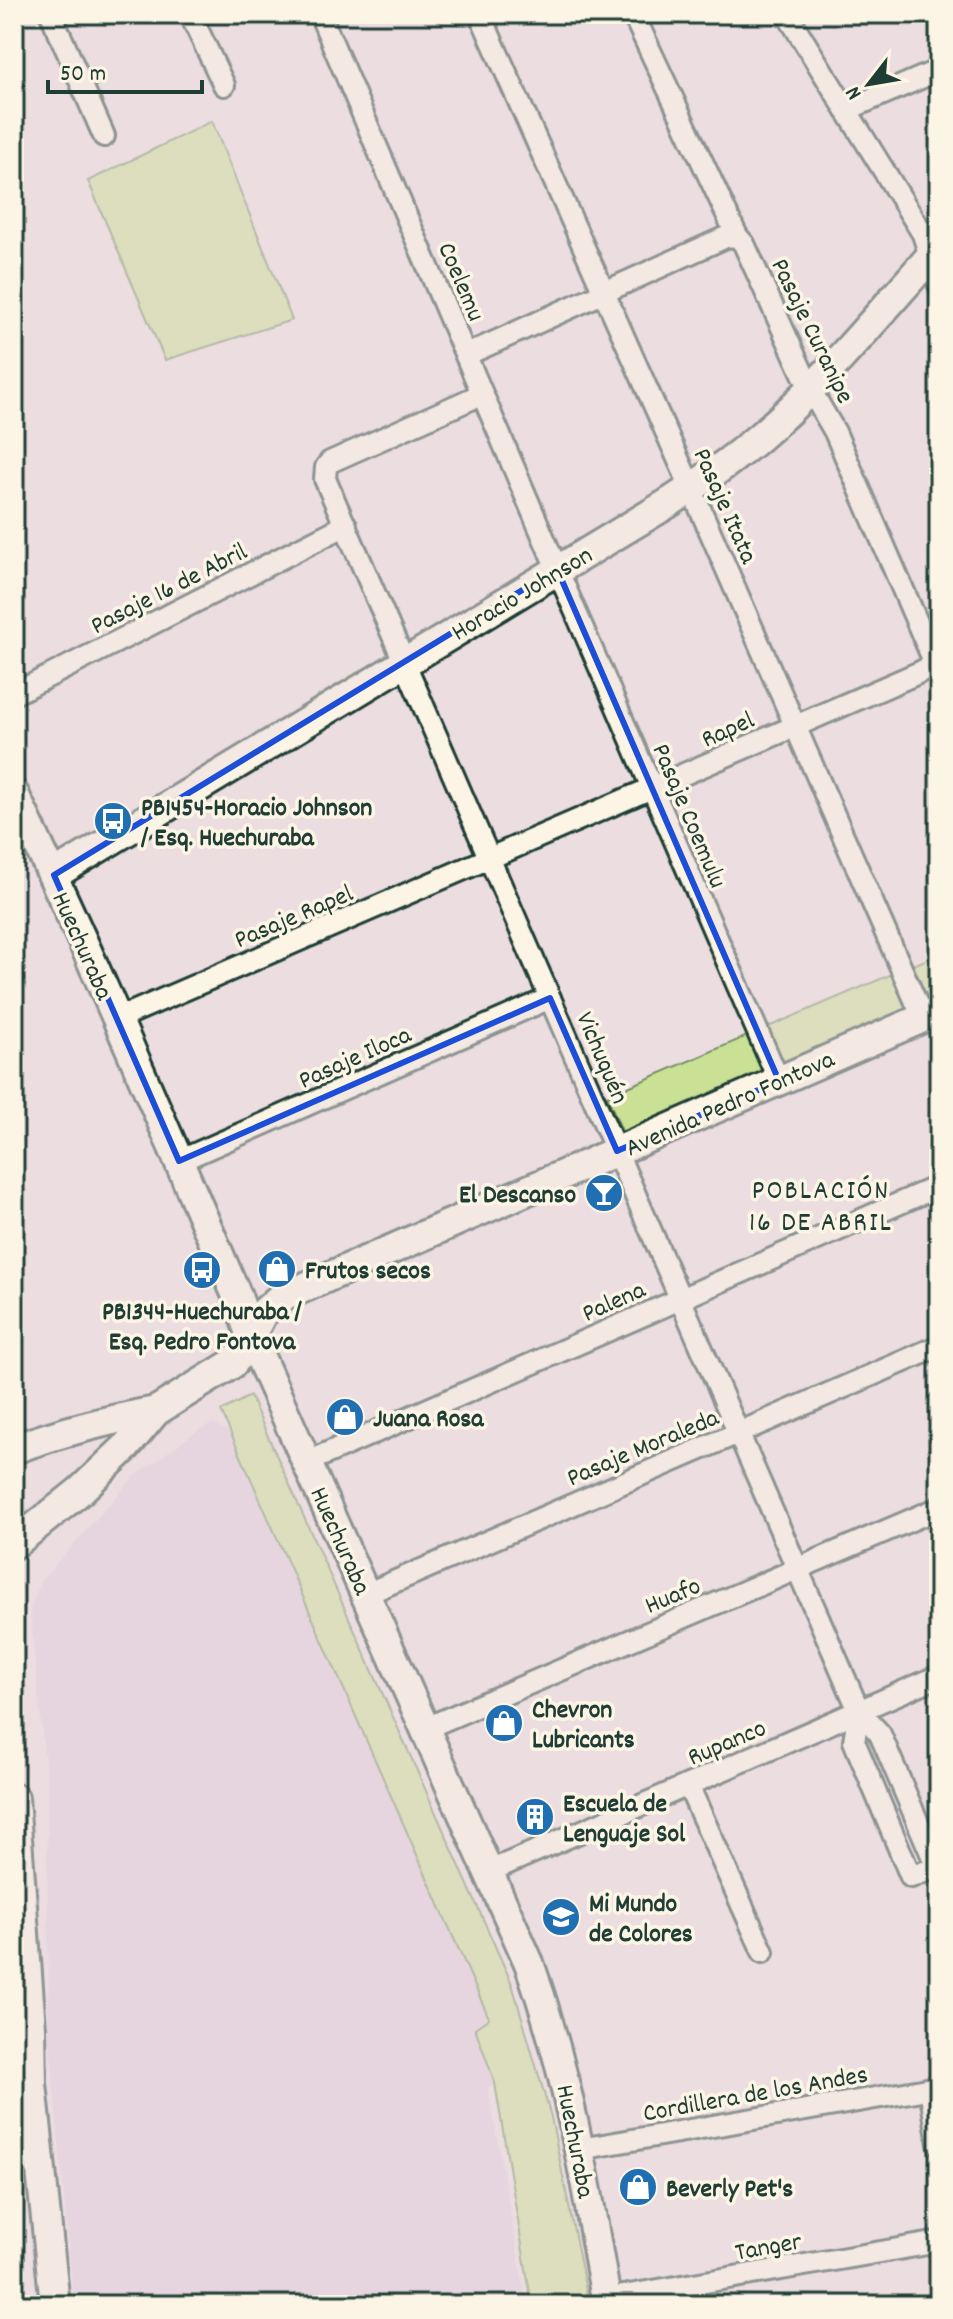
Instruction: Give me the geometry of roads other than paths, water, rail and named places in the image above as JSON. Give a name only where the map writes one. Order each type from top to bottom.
[{"type":"street","points":[[51,14],[104,136]]},
{"type":"street","points":[[190,14],[224,85]]},
{"type":"street","name":"Coelemu","points":[[320,14],[557,569]]},
{"type":"street","name":"Pasaje Itata","points":[[480,14],[796,726],[931,1014]]},
{"type":"street","name":"Pasaje Curanipe","points":[[633,14],[810,389],[835,432],[938,666]]},
{"type":"street","points":[[787,14],[935,252],[939,285]]},
{"type":"street","points":[[846,110],[939,70]]},
{"type":"street","points":[[466,355],[726,237],[737,236]]},
{"type":"street","name":"Horacio Johnson","points":[[54,875],[691,488],[756,440],[810,389],[935,252]]},
{"type":"street","name":"Vichuquén","points":[[482,394],[335,459],[326,467],[325,479],[859,1711],[880,1734],[937,1867],[911,1877],[854,1741],[859,1711]]},
{"type":"street","name":"Pasaje 16 de Abril","points":[[14,694],[346,525]]},
{"type":"street","name":"Pasaje Coemulu","points":[[557,569],[779,1081]]},
{"type":"street","name":"Rapel","points":[[490,860],[938,666]]},
{"type":"street","name":"Huechuraba","points":[[14,794],[54,875],[237,1296],[251,1337],[514,1926],[542,2001],[568,2090],[607,2302]]},
{"type":"street","name":"Pasaje Rapel","points":[[117,1019],[490,860]]},
{"type":"street","name":"Pasaje Iloca","points":[[179,1161],[550,998]]},
{"type":"street","name":"Avenida Pedro Fontova","points":[[14,1544],[80,1491],[125,1448],[156,1411],[232,1364],[243,1351],[262,1314],[288,1294],[931,1014]]},
{"type":"street","name":"Palena","points":[[307,1462],[939,1186]]},
{"type":"street","name":"Pasaje Moraleda","points":[[366,1594],[939,1346]]},
{"type":"street","name":"Avenida Pedro Fontova","points":[[14,1449],[27,1436],[156,1411]]},
{"type":"street","name":"Huafo","points":[[426,1728],[939,1508]]},
{"type":"street","name":"Rupanco","points":[[490,1871],[939,1676]]},
{"type":"street","points":[[688,1785],[763,1952]]},
{"type":"street","points":[[14,1798],[31,2028],[32,2084],[55,2305]]},
{"type":"street","points":[[934,2088],[939,2144]]},
{"type":"street","name":"Cordillera de los Andes","points":[[580,2149],[934,2088]]},
{"type":"street","name":"Tanger","points":[[607,2302],[939,2242]]},
{"type":"place","name":"PB1454-Horacio Johnson / Esq. Huechuraba","points":[[113,821]]},
{"type":"place","name":"El Descanso","points":[[604,1193]]},
{"type":"place","name":"Frutos secos","points":[[277,1269]]},
{"type":"place","name":"PB1344-Huechuraba / Esq. Pedro Fontova","points":[[202,1270]]},
{"type":"place","name":"Juana Rosa","points":[[345,1417]]},
{"type":"place","name":"Chevron Lubricants","points":[[504,1723]]},
{"type":"place","name":"Escuela de Lenguaje Sol","points":[[535,1817]]},
{"type":"place","name":"Mi Mundo de Colores","points":[[561,1917]]},
{"type":"place","name":"Beverly Pet's","points":[[638,2187]]},
{"type":"district","name":"POBLACIÓN 16 DE ABRIL","points":[[821,1204]]}]
